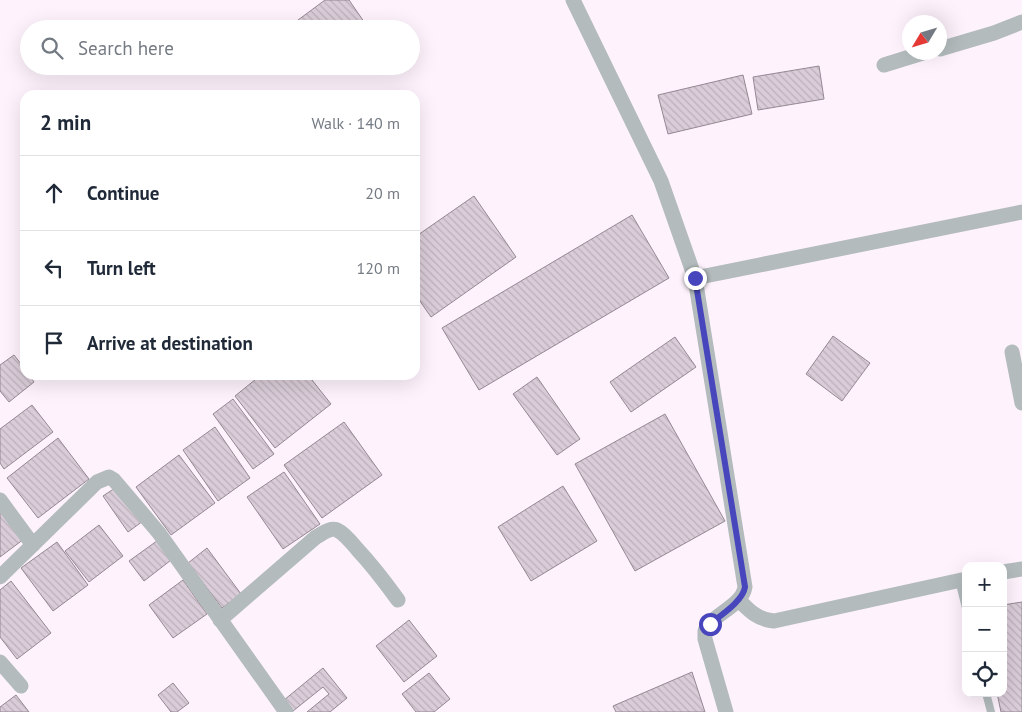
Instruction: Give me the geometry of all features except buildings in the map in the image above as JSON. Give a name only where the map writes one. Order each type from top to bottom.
[{"type":"street","points":[[573,0],[661,181],[695,278],[745,587],[744,593],[739,600],[710,624],[705,632],[705,640],[726,712]]},
{"type":"street","points":[[947,47],[994,33],[1022,22]]},
{"type":"street","points":[[884,65],[902,59]]},
{"type":"street","points":[[695,278],[1022,212]]},
{"type":"street","points":[[1012,352],[1022,403]]},
{"type":"street","points":[[0,578],[97,482],[109,477],[114,480],[159,533],[286,712]]},
{"type":"street","points":[[0,500],[33,544]]},
{"type":"street","points":[[220,620],[316,537],[332,529],[337,530],[349,539],[398,600]]},
{"type":"street","points":[[1007,571],[1022,569]]},
{"type":"street","points":[[739,600],[759,618],[774,621],[962,580]]},
{"type":"street","points":[[0,662],[21,686]]},
{"type":"lane","points":[[987,697],[991,712]]},
{"type":"route","points":[[695,278],[745,587],[744,593],[739,600],[710,624]]}]
